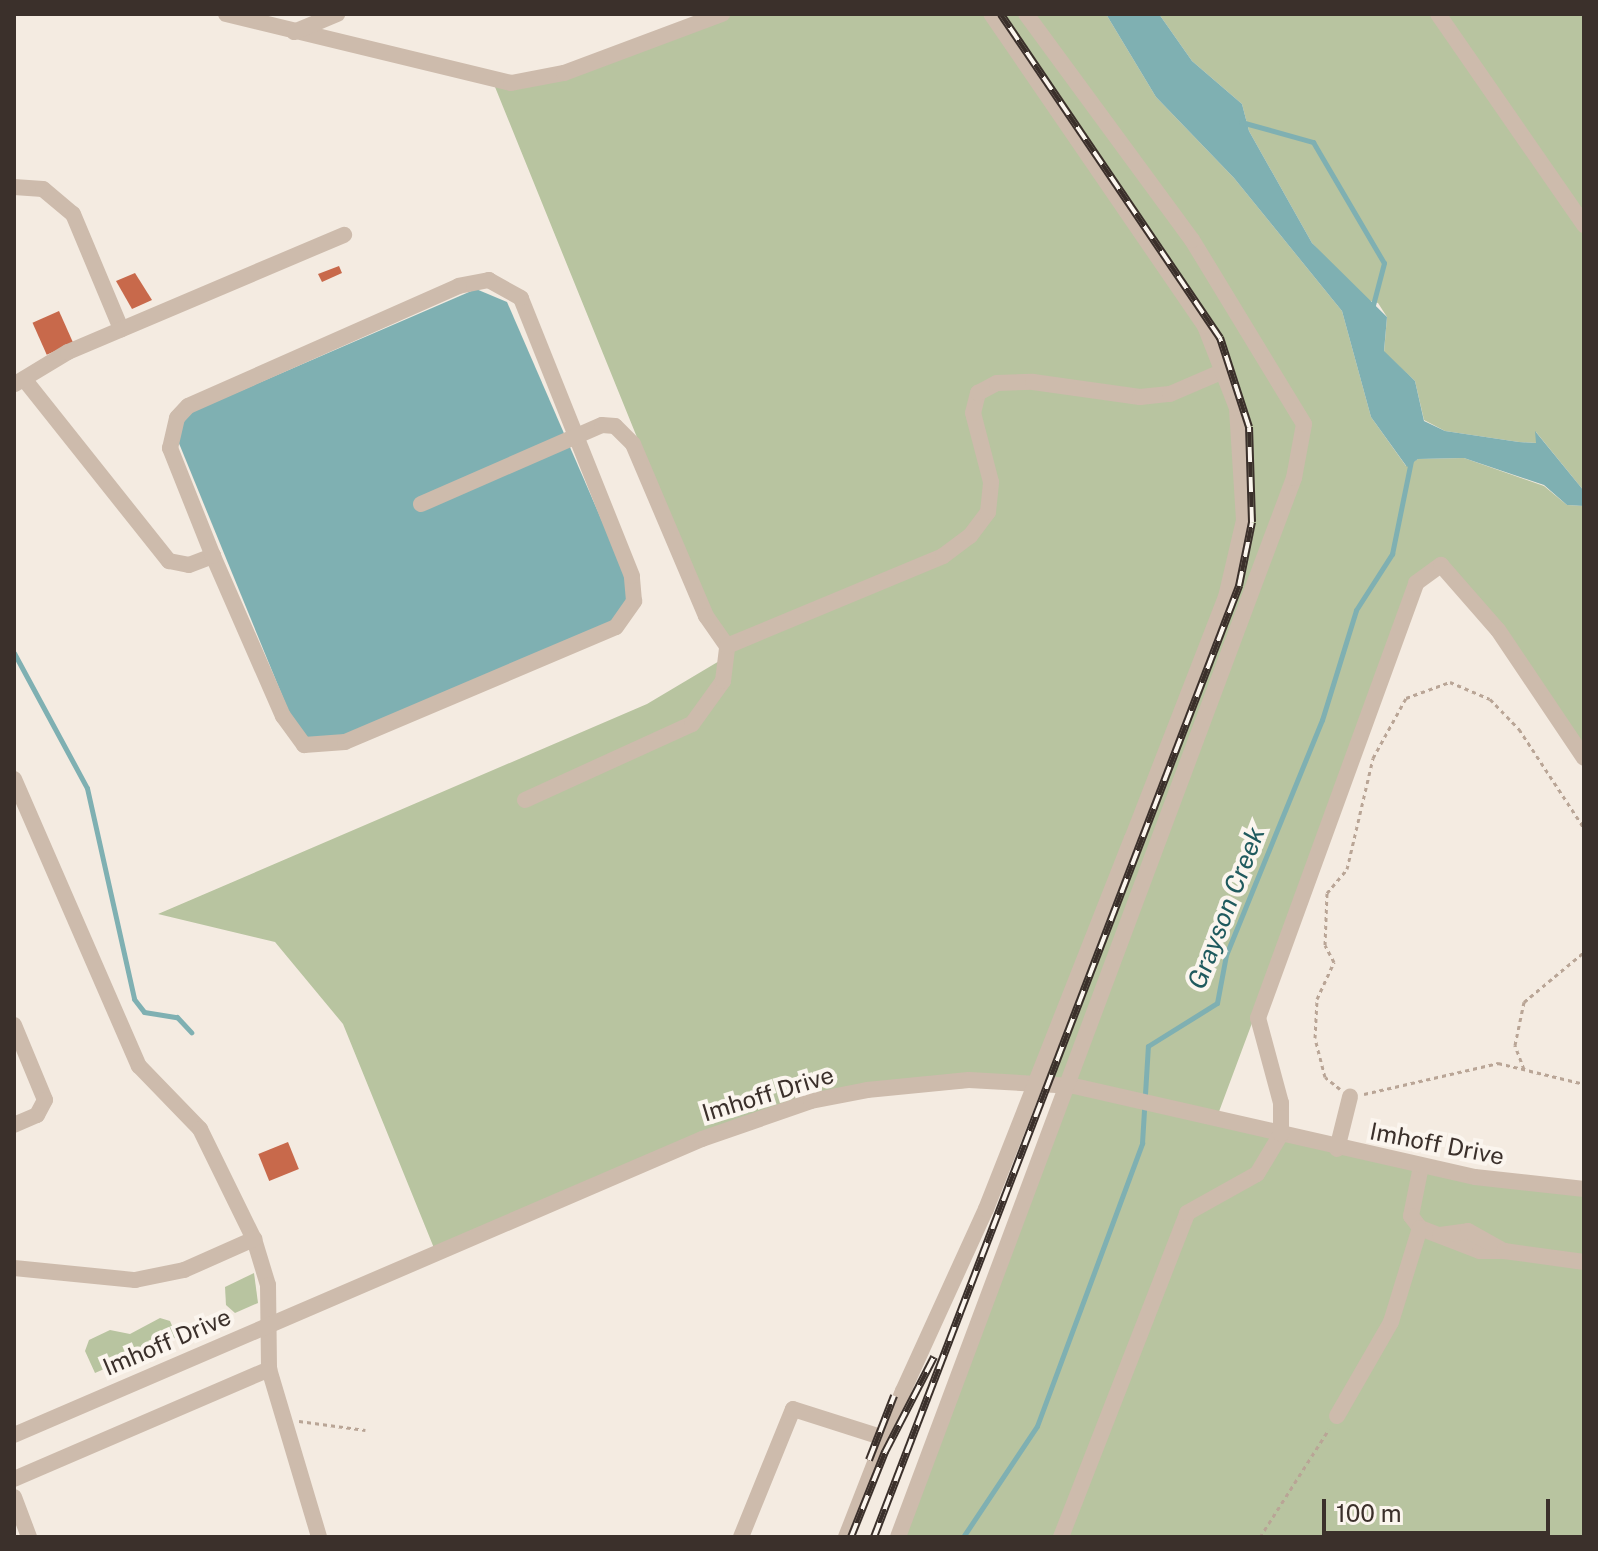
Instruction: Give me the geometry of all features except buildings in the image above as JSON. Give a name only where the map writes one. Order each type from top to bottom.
[{"type":"street","points":[[226,14],[511,83],[564,73],[722,14]]},
{"type":"street","points":[[294,32],[337,14]]},
{"type":"street","points":[[846,1537],[884,1438],[964,1263],[1238,559],[1247,483],[1226,370],[1176,280],[991,14]]},
{"type":"street","points":[[898,1537],[1115,964],[1294,478],[1304,424],[1192,240],[1026,14]]},
{"type":"street","points":[[1438,14],[1584,225]]},
{"type":"street","points":[[14,187],[43,189],[65,204],[121,329]]},
{"type":"street","points":[[213,556],[189,565],[169,561],[19,382],[121,329],[344,235]]},
{"type":"street","points":[[489,280],[521,298],[632,576],[629,615],[616,627],[329,748],[304,745],[291,733],[213,556],[170,448],[177,418],[188,406],[459,286],[489,280]]},
{"type":"street","points":[[727,646],[943,556],[970,536],[988,512],[991,482],[973,413],[978,393],[997,383],[1033,382],[1140,397],[1170,394],[1226,370]]},
{"type":"street","points":[[421,504],[576,440],[602,425],[624,431],[706,616],[727,646],[723,681],[692,724],[525,800]]},
{"type":"street","points":[[1061,1537],[1187,1213],[1257,1174],[1281,1134],[1281,1103],[1258,1018],[1416,583],[1441,565],[1498,630],[1584,758]]},
{"type":"street","points":[[14,779],[139,1066],[200,1129],[254,1239],[271,1323],[269,1369],[280,1418],[319,1537]]},
{"type":"street","points":[[14,1025],[45,1100],[37,1115],[14,1125]]},
{"type":"street","name":"Imhoff Drive","points":[[14,1435],[756,1118],[920,1083],[1036,1082],[1069,1085],[1421,1166],[1584,1189]]},
{"type":"street","points":[[1337,1149],[1350,1097]]},
{"type":"street","points":[[1421,1166],[1411,1216],[1420,1228],[1437,1236],[1468,1231],[1504,1251],[1584,1262]]},
{"type":"street","points":[[1337,1416],[1391,1322],[1420,1228]]},
{"type":"street","points":[[14,1268],[135,1280],[184,1270],[254,1239]]},
{"type":"street","points":[[14,1479],[269,1369]]},
{"type":"street","points":[[741,1537],[793,1409],[884,1438]]},
{"type":"street","points":[[14,1497],[29,1537]]},
{"type":"path","points":[[1584,828],[1519,729],[1490,699],[1450,682],[1406,698],[1373,758],[1347,869],[1327,893],[1325,945],[1334,962],[1317,999],[1315,1038],[1325,1077],[1350,1097],[1498,1063],[1584,1084]]},
{"type":"path","points":[[1524,1069],[1515,1045],[1524,1002],[1584,952]]},
{"type":"path","points":[[1260,1537],[1337,1416]]},
{"type":"path","points":[[280,1418],[365,1430]]},
{"type":"green space","points":[[722,14],[1106,14],[1156,97],[1234,178],[1342,311],[1371,417],[1406,466],[1418,459],[1464,458],[1544,486],[1567,505],[1584,506],[1584,758],[1441,565],[1416,583],[1217,1117],[1337,1149],[1584,1189],[1584,1537],[897,1537],[1064,1085],[1036,1082],[811,1101],[436,1253],[343,1024],[275,942],[158,914],[647,704],[726,657],[493,82],[511,83]]},
{"type":"green space","points":[[1159,14],[1584,14],[1584,491],[1536,432],[1537,443],[1519,442],[1445,431],[1424,420],[1415,381],[1384,352],[1387,317],[1378,303],[1363,299],[1312,243],[1249,131],[1242,104],[1192,61]]},
{"type":"green space","points":[[254,1273],[258,1303],[235,1313],[226,1305],[225,1287]]},
{"type":"green space","points":[[160,1318],[170,1321],[177,1337],[95,1373],[85,1351],[89,1340],[110,1330],[130,1334]]},
{"type":"water","points":[[1106,14],[1159,14],[1192,61],[1242,104],[1249,131],[1312,243],[1387,317],[1384,351],[1415,381],[1424,421],[1445,431],[1519,442],[1536,443],[1535,431],[1584,491],[1584,506],[1567,505],[1544,485],[1464,458],[1418,459],[1407,467],[1371,417],[1342,311],[1234,178],[1156,97]]},
{"type":"water","points":[[476,289],[507,302],[625,574],[628,599],[613,621],[337,740],[306,739],[293,722],[176,436],[187,414]]},
{"type":"waterway","points":[[1241,122],[1313,142],[1384,263],[1373,305]]},
{"type":"waterway","name":"Grayson Creek","points":[[963,1537],[1037,1426],[1142,1143],[1148,1046],[1217,1003],[1226,955],[1322,720],[1356,610],[1392,554],[1411,461]]},
{"type":"waterway","points":[[14,653],[87,788],[134,999],[144,1012],[177,1017],[191,1032]]},
{"type":"railway","points":[[874,1537],[1239,586],[1252,522],[1249,427],[1220,338],[1001,14]]},
{"type":"railway","points":[[851,1537],[885,1452],[934,1357]]},
{"type":"railway","points":[[869,1460],[894,1396]]}]
